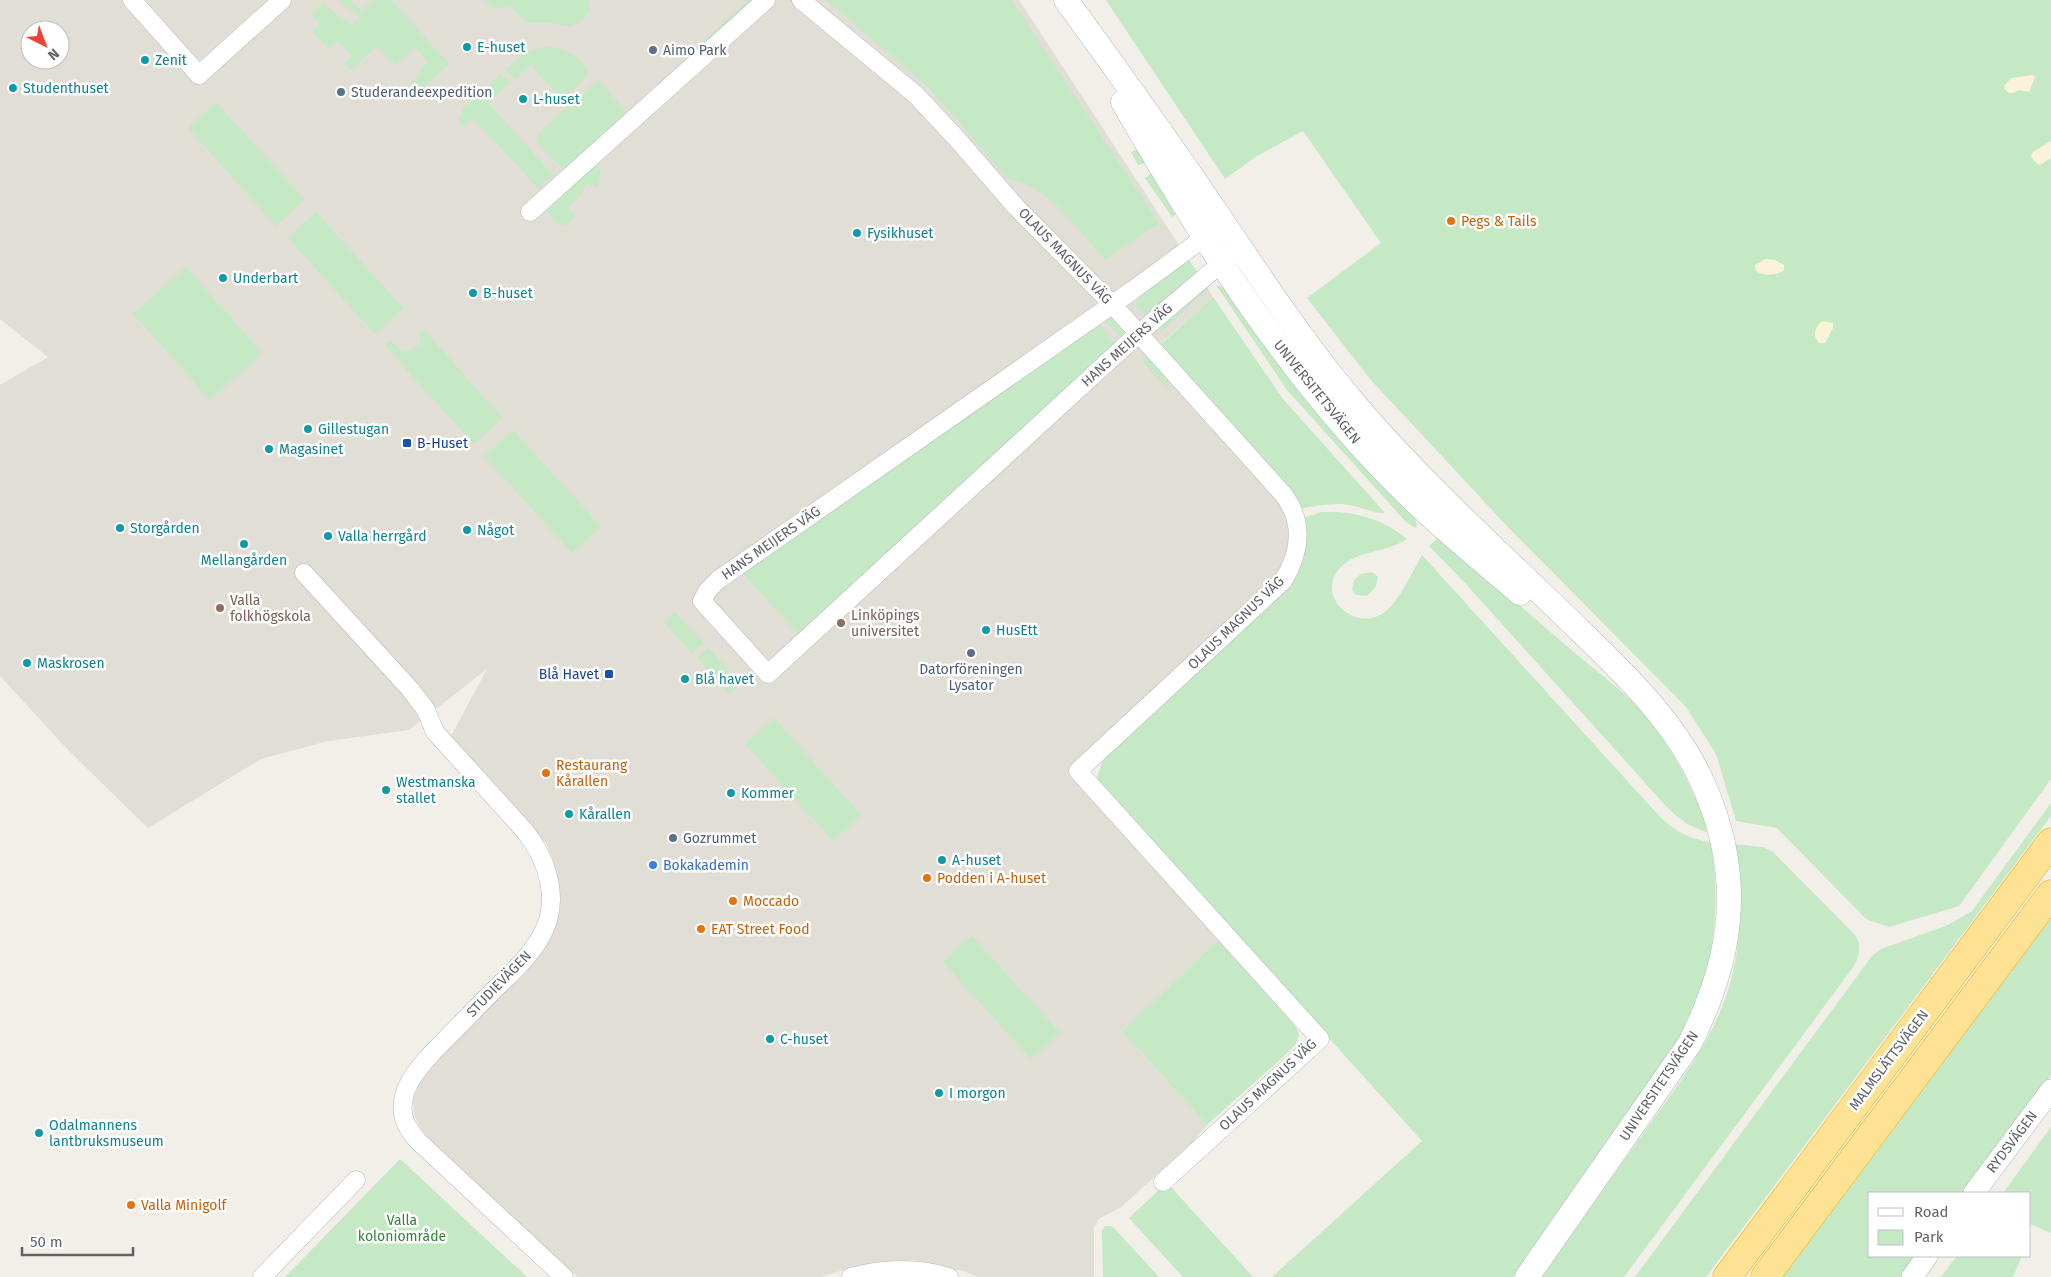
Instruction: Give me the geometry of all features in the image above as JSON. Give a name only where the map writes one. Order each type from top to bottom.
[{"type":"highway","name":"MALMSLÄTTSVÄGEN","points":[[1727,1277],[2051,842]]},
{"type":"highway","points":[[1765,1277],[2051,894]]},
{"type":"main road","name":"UNIVERSITETSVÄGEN","points":[[1066,0],[1164,172],[1214,230],[1240,248],[1320,361],[1360,410],[1404,458],[1584,635],[1657,710],[1688,752],[1714,811],[1723,842],[1729,896],[1725,951],[1707,1008],[1690,1043],[1527,1277]]},
{"type":"main road","name":"UNIVERSITETSVÄGEN","points":[[1214,230],[1222,263],[1262,324],[1302,378],[1388,475],[1456,538],[1657,710]]},
{"type":"street","points":[[132,0],[199,75],[282,0]]},
{"type":"street","points":[[530,212],[766,0]]},
{"type":"street","name":"OLAUS MAGNUS VÄG","points":[[801,0],[916,95],[958,139],[1017,208],[1112,304],[1289,502],[1295,515],[1298,530],[1295,560],[1283,581],[1078,771],[1320,1039],[1163,1182]]},
{"type":"street","name":"HANS MEIJERS VÄG","points":[[1214,230],[1112,304],[718,580],[708,590],[702,601],[768,674],[1138,334],[1240,248]]},
{"type":"street","name":"STUDIEVÄGEN","points":[[304,573],[410,690],[426,710],[435,732],[523,829],[536,845],[542,858],[547,874],[550,898],[547,923],[541,937],[523,961],[417,1069],[404,1094],[402,1104],[408,1128],[418,1141],[564,1277]]},
{"type":"street","name":"RYDSVÄGEN","points":[[1975,1192],[2051,1090]]},
{"type":"street","points":[[262,1277],[356,1180]]},
{"type":"street","points":[[1912,1277],[1927,1257]]},
{"type":"street","points":[[851,1277],[899,1269],[914,1269],[949,1277]]},
{"type":"shaded area","name":"Linköpings universitet","points":[[0,0],[1019,0],[1213,297],[1148,355],[1283,504],[1291,537],[1288,558],[1277,579],[1068,773],[1218,940],[1122,1031],[1207,1125],[1190,1145],[1121,1207],[1099,1219],[1094,1227],[1094,1277],[978,1277],[963,1271],[913,1260],[892,1261],[844,1270],[820,1277],[578,1277],[436,1147],[420,1128],[414,1115],[413,1099],[420,1083],[438,1059],[540,955],[556,921],[559,882],[555,865],[546,843],[450,738],[487,669],[409,730],[328,741],[261,759],[148,828],[68,750],[0,676],[0,385],[48,357],[0,319]]},
{"type":"green space","points":[[338,0],[351,0],[361,11],[374,0],[391,0],[449,64],[419,91],[411,83],[422,72],[420,69],[428,62],[415,47],[395,65],[377,46],[351,70],[344,63],[352,56],[338,41],[328,49],[313,32],[320,25],[311,14],[323,3],[337,15],[352,24],[359,17]]},
{"type":"green space","points":[[485,0],[589,0],[589,9],[586,16],[580,22],[570,26],[553,23],[529,23],[510,5],[493,9]]},
{"type":"green space","points":[[749,0],[756,0],[699,50],[694,49]]},
{"type":"green space","points":[[826,0],[1011,0],[1159,223],[1105,260],[1062,210],[1036,189],[1022,182],[1008,179],[928,87]]},
{"type":"green space","points":[[1106,0],[2051,0],[2051,779],[1959,906],[1889,927],[1866,919],[1777,828],[1736,821],[1716,754],[1686,707],[1507,526],[1370,379],[1307,298],[1381,243],[1303,131],[1257,156],[1225,179]]},
{"type":"green space","points":[[543,47],[556,48],[568,52],[584,64],[588,70],[586,78],[562,100],[531,65],[515,79],[505,69],[526,53]]},
{"type":"green space","points":[[501,74],[510,83],[488,103],[553,175],[538,188],[473,118],[462,127],[459,120],[464,107]]},
{"type":"green space","points":[[598,80],[627,113],[564,170],[538,143],[538,134]]},
{"type":"green space","points":[[216,102],[305,200],[276,226],[188,128]]},
{"type":"green space","points":[[1137,149],[1181,211],[1172,217],[1145,178],[1151,174],[1145,163],[1138,165],[1131,152]]},
{"type":"green space","points":[[593,166],[601,169],[597,187],[587,183],[579,197],[568,208],[575,217],[564,226],[558,224],[551,217],[548,207]]},
{"type":"green space","points":[[316,212],[403,308],[375,334],[288,238]]},
{"type":"green space","points":[[1188,259],[1198,273],[1153,311],[1145,313],[1138,309],[1136,304],[1139,294]]},
{"type":"green space","points":[[186,267],[262,353],[210,400],[133,314]]},
{"type":"green space","points":[[1216,285],[1229,290],[1413,510],[1417,525],[1415,528],[1406,522],[1287,390]]},
{"type":"green space","points":[[1206,286],[1208,289],[1159,334],[1163,322]]},
{"type":"green space","points":[[1213,297],[1283,399],[1385,513],[1377,513],[1340,504],[1300,509],[1160,345]]},
{"type":"green space","points":[[1109,317],[1116,320],[1124,329],[1123,340],[1102,318]]},
{"type":"green space","points":[[1096,322],[1116,344],[798,634],[741,571]]},
{"type":"green space","points":[[424,330],[502,418],[474,444],[385,346],[391,341],[399,350],[407,352],[420,344],[420,333]]},
{"type":"green space","points":[[1148,355],[1166,375],[1169,384],[1168,389],[1142,361]]},
{"type":"green space","points":[[513,430],[601,527],[572,553],[484,456]]},
{"type":"green space","points":[[1322,512],[1345,513],[1367,517],[1388,526],[1407,539],[1399,544],[1355,557],[1341,567],[1334,578],[1332,589],[1335,600],[1342,609],[1351,615],[1362,618],[1374,618],[1385,612],[1400,594],[1422,555],[1661,818],[1684,834],[1711,842],[1715,887],[1714,933],[1705,978],[1689,1021],[1668,1057],[1513,1277],[1272,1277],[1422,1141],[1100,785],[1097,777],[1103,760],[1292,580],[1303,518]]},
{"type":"green space","points":[[1441,535],[1507,595],[1623,693],[1641,711],[1659,733],[1676,760],[1698,803],[1710,833],[1685,822],[1665,805],[1465,583],[1429,546]]},
{"type":"green space","points":[[1372,572],[1378,577],[1376,586],[1367,596],[1356,595],[1352,590],[1354,580],[1361,574]]},
{"type":"green space","points":[[675,612],[703,643],[692,653],[664,622]]},
{"type":"green space","points":[[708,648],[741,684],[730,694],[697,658]]},
{"type":"green space","points":[[774,718],[861,815],[833,841],[745,744]]},
{"type":"green space","points":[[2051,803],[2051,816],[1706,1277],[1635,1277],[1872,956],[1881,949],[1948,925],[1972,911]]},
{"type":"green space","points":[[1734,844],[1763,847],[1773,852],[1856,936],[1859,944],[1859,954],[1856,962],[1624,1277],[1542,1277],[1683,1078],[1717,1019],[1732,977],[1739,933],[1739,888]]},
{"type":"green space","points":[[2051,918],[2051,1075],[1964,1192],[1868,1192],[1868,1257],[1915,1257],[1900,1277],[1783,1277]]},
{"type":"green space","points":[[972,936],[1060,1033],[1031,1059],[943,962]]},
{"type":"green space","points":[[1218,940],[1295,1026],[1299,1034],[1296,1044],[1286,1054],[1207,1125],[1122,1031]]},
{"type":"green space","points":[[2051,1127],[2051,1233],[2031,1224],[2031,1192],[2004,1192]]},
{"type":"green space","name":"Valla koloniområde","points":[[400,1159],[527,1277],[285,1277]]},
{"type":"green space","points":[[1170,1186],[1253,1277],[1183,1277],[1129,1218],[1161,1188]]},
{"type":"green space","points":[[1105,1226],[1111,1226],[1115,1229],[1159,1277],[1103,1277],[1102,1231]]},
{"type":"green space","points":[[1956,1257],[2022,1257],[2013,1277],[1941,1277]]},
{"type":"sand","points":[[2032,75],[2035,77],[2029,92],[2019,90],[2010,93],[2006,91],[2004,86],[2011,78]]},
{"type":"sand","points":[[2051,141],[2051,158],[2040,165],[2031,156],[2033,152]]},
{"type":"sand","points":[[1765,259],[1775,260],[1784,265],[1784,270],[1770,275],[1756,271],[1755,265]]},
{"type":"sand","points":[[1822,321],[1833,323],[1833,328],[1825,343],[1819,343],[1815,335],[1816,329]]},
{"type":"place","name":"E-huset","points":[[467,47]]},
{"type":"place","name":"Aimo Park","points":[[653,50]]},
{"type":"place","name":"Zenit","points":[[145,60]]},
{"type":"place","name":"Studenthuset","points":[[13,88]]},
{"type":"place","name":"Studerandeexpedition","points":[[341,92]]},
{"type":"place","name":"L-huset","points":[[523,99]]},
{"type":"place","name":"Pegs & Tails","points":[[1451,221]]},
{"type":"place","name":"Fysikhuset","points":[[857,233]]},
{"type":"place","name":"Underbart","points":[[223,278]]},
{"type":"place","name":"B-huset","points":[[473,293]]},
{"type":"place","name":"Gillestugan","points":[[308,429]]},
{"type":"place","name":"B-Huset","points":[[407,443]]},
{"type":"place","name":"Magasinet","points":[[269,449]]},
{"type":"place","name":"Storgården","points":[[120,528]]},
{"type":"place","name":"Något","points":[[467,530]]},
{"type":"place","name":"Valla herrgård","points":[[328,536]]},
{"type":"place","name":"Mellangården","points":[[244,544]]},
{"type":"place","name":"Valla folkhögskola","points":[[220,608]]},
{"type":"place","name":"Linköpings universitet","points":[[841,623]]},
{"type":"place","name":"HusEtt","points":[[986,630]]},
{"type":"place","name":"Datorföreningen Lysator","points":[[971,653]]},
{"type":"place","name":"Maskrosen","points":[[27,663]]},
{"type":"place","name":"Blå Havet","points":[[609,674]]},
{"type":"place","name":"Blå havet","points":[[685,679]]},
{"type":"place","name":"Restaurang Kårallen","points":[[546,773]]},
{"type":"place","name":"Westmanska stallet","points":[[386,790]]},
{"type":"place","name":"Kommer","points":[[731,793]]},
{"type":"place","name":"Kårallen","points":[[569,814]]},
{"type":"place","name":"Gozrummet","points":[[673,838]]},
{"type":"place","name":"A-huset","points":[[942,860]]},
{"type":"place","name":"Bokakademin","points":[[653,865]]},
{"type":"place","name":"Podden i A-huset","points":[[927,878]]},
{"type":"place","name":"Moccado","points":[[733,901]]},
{"type":"place","name":"EAT Street Food","points":[[701,929]]},
{"type":"place","name":"C-huset","points":[[770,1039]]},
{"type":"place","name":"I morgon","points":[[939,1093]]},
{"type":"place","name":"Odalmannens lantbruksmuseum","points":[[39,1133]]},
{"type":"place","name":"Valla Minigolf","points":[[131,1205]]}]
